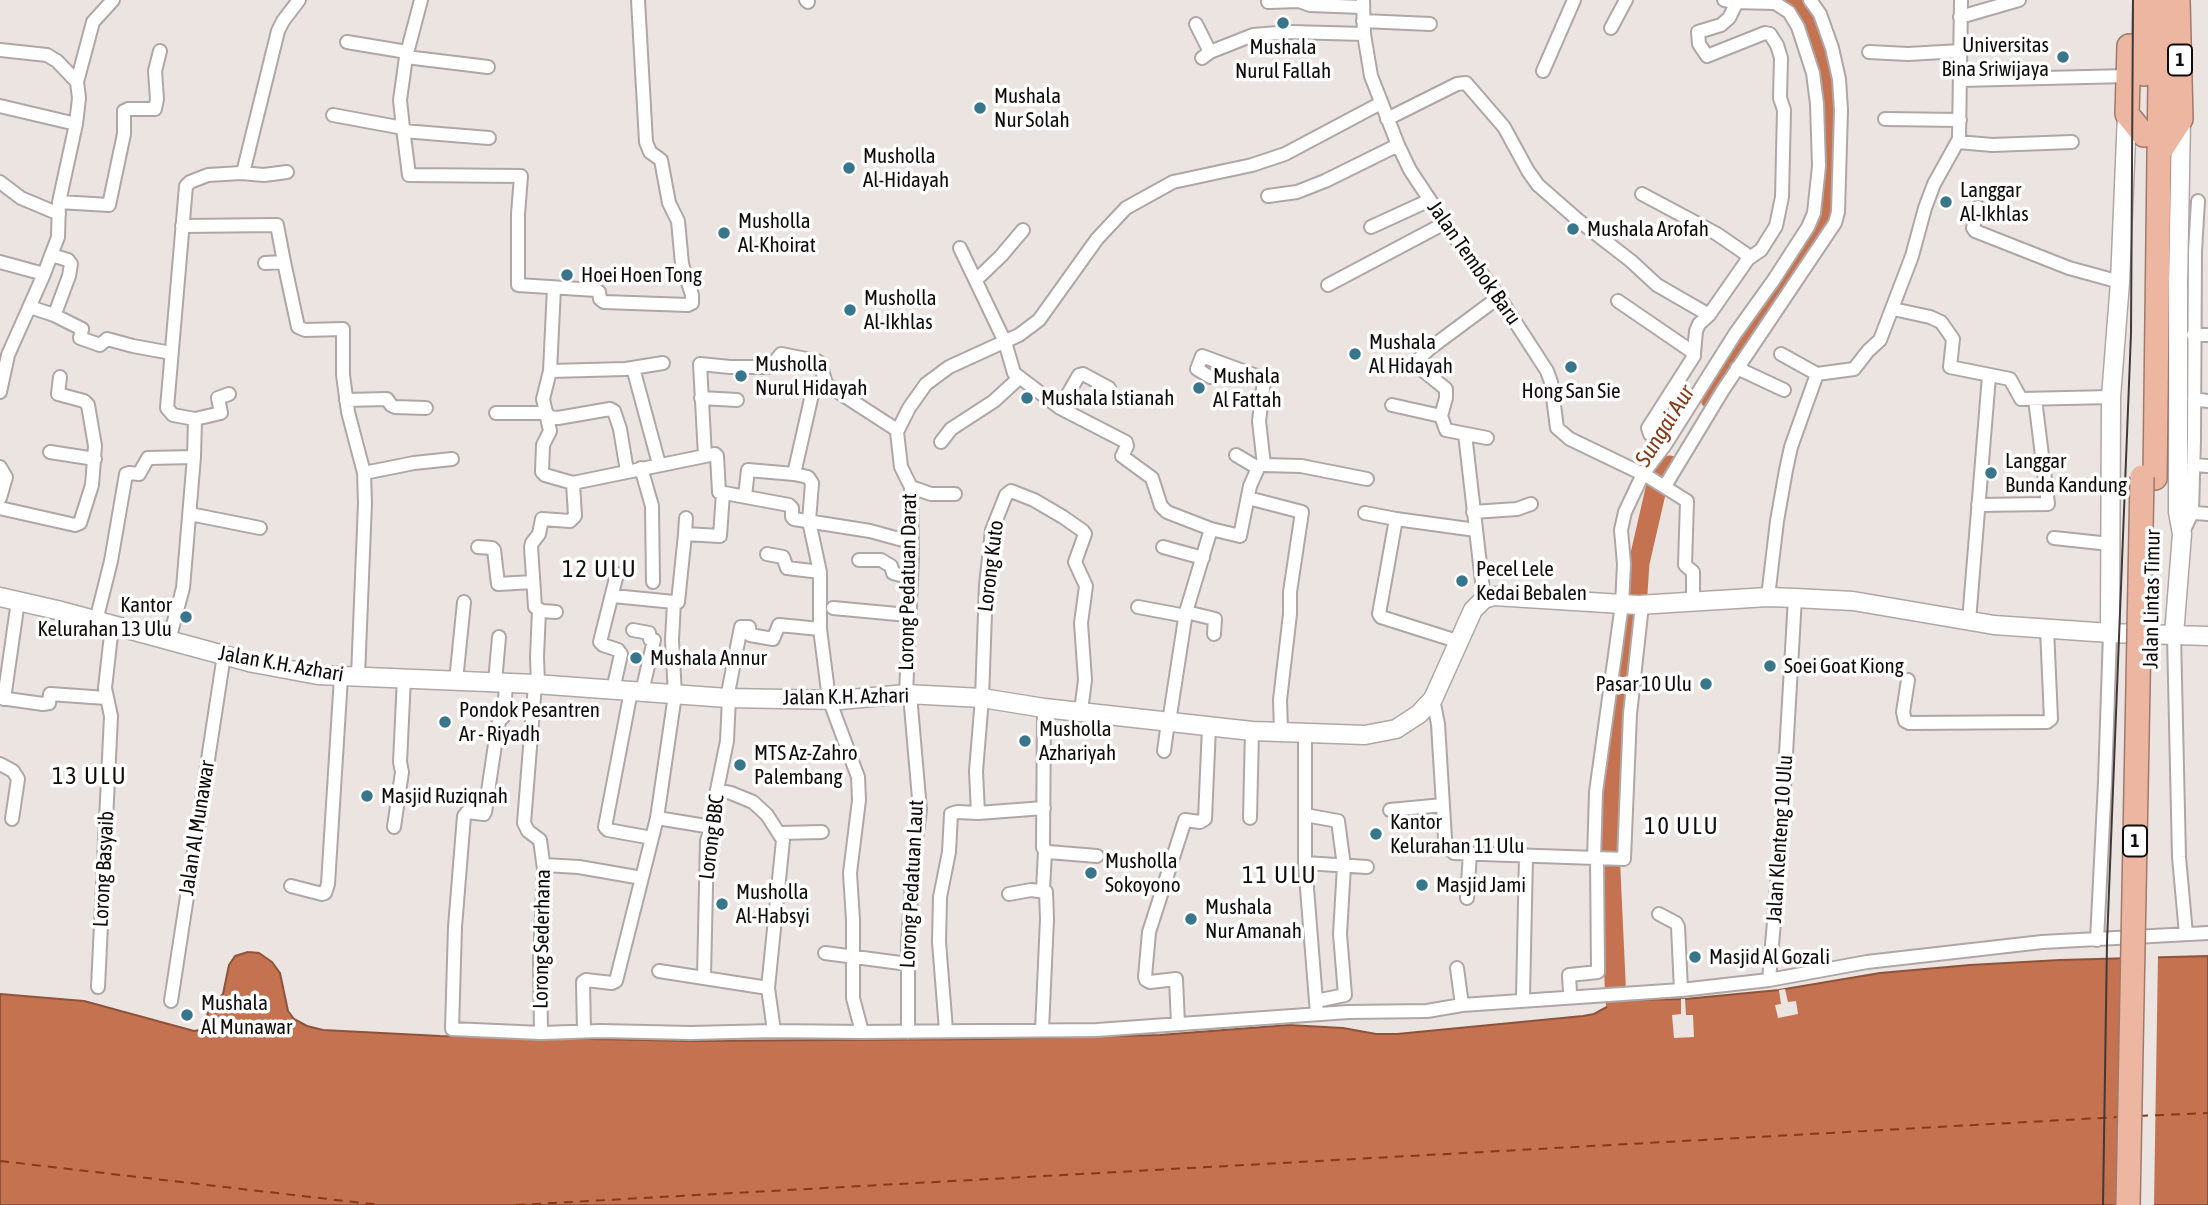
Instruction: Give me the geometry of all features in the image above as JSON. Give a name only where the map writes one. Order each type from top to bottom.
[{"type":"highway","points":[[2144,135],[2127,114],[2129,76],[2142,12],[2161,0]]},
{"type":"highway","points":[[2142,12],[2178,0]]},
{"type":"highway","name":"1","points":[[2178,0],[2181,119]]},
{"type":"highway","name":"Jalan Lintas Timur","points":[[2141,1205],[2148,477],[2142,12]]},
{"type":"highway","name":"Jalan Lintas Timur","points":[[2129,1205],[2159,153],[2142,12]]},
{"type":"highway","points":[[2159,153],[2181,119]]},
{"type":"street","points":[[0,392],[8,355],[58,237],[59,208],[76,124],[79,98],[77,82],[93,22],[113,0]]},
{"type":"street","points":[[243,173],[278,31],[299,0]]},
{"type":"street","points":[[421,0],[406,55],[400,100],[409,175],[521,176],[517,214],[518,285],[596,290],[601,301],[613,303],[688,305],[692,300],[682,264],[678,221],[670,203],[661,160],[650,152],[646,142],[638,0]]},
{"type":"street","points":[[1543,71],[1574,0]]},
{"type":"street","points":[[1611,28],[1628,0],[1635,0]]},
{"type":"street","points":[[1433,699],[1438,724],[1445,839],[1454,853],[1598,859],[1625,857],[1626,735],[1632,605],[1622,523],[1645,475],[1735,334],[1808,227],[1828,211],[1841,110],[1839,79],[1832,48],[1810,0]]},
{"type":"street","points":[[1781,354],[1817,374],[1854,369],[1880,340],[1912,256],[1934,184],[1958,142],[1961,0]]},
{"type":"street","points":[[1960,17],[2019,0]]},
{"type":"street","points":[[1268,2],[1299,1],[1363,15],[1430,24]]},
{"type":"street","points":[[1665,445],[1650,433],[1648,428],[1694,356],[1699,324],[1709,315],[1748,259],[1761,250],[1776,226],[1782,197],[1784,110],[1780,99],[1781,58],[1777,45],[1770,34],[1765,33],[1707,56],[1699,44],[1698,32],[1721,25],[1729,18],[1730,1],[1775,4],[1783,7],[1800,25],[1813,73],[1819,166],[1828,211],[1835,223],[1737,368],[1665,486]]},
{"type":"street","points":[[1196,24],[1206,55],[1253,34],[1290,32],[1363,15]]},
{"type":"street","name":"Jalan Tembok Baru","points":[[1363,15],[1371,76],[1398,145],[1410,170],[1430,200],[1437,228],[1496,299],[1547,371],[1557,428],[1570,439],[1645,475]]},
{"type":"street","points":[[1800,25],[1818,15]]},
{"type":"street","points":[[347,42],[406,55],[488,67]]},
{"type":"street","points":[[0,50],[47,55],[57,61],[77,82]]},
{"type":"street","points":[[0,182],[22,198],[59,208],[109,205],[124,134],[124,111],[155,108],[155,71],[160,51]]},
{"type":"street","points":[[1869,52],[1908,54],[1960,51]]},
{"type":"street","points":[[1960,80],[2129,76]]},
{"type":"street","points":[[1387,119],[1457,84],[1466,83],[1504,127],[1538,185],[1657,285],[1709,315]]},
{"type":"street","points":[[705,456],[700,364],[767,367],[781,354],[820,363],[826,384],[897,430],[926,384],[949,367],[1019,335],[1039,320],[1097,239],[1126,208],[1173,183],[1252,165],[1285,154],[1381,103]]},
{"type":"street","points":[[0,106],[76,124]]},
{"type":"street","points":[[2096,940],[2110,633],[2111,397],[2120,282],[2127,114]]},
{"type":"street","points":[[333,115],[403,130],[489,138]]},
{"type":"street","points":[[1885,119],[1960,120]]},
{"type":"street","points":[[2181,119],[2179,202],[2185,513]]},
{"type":"street","points":[[1958,142],[1992,145],[2072,142]]},
{"type":"street","points":[[1268,196],[1297,192],[1398,145]]},
{"type":"street","points":[[229,394],[218,398],[221,413],[195,419],[173,415],[167,408],[186,186],[208,175],[264,175],[286,172]]},
{"type":"street","points":[[1642,194],[1717,234],[1746,254],[1748,259]]},
{"type":"street","points":[[1371,227],[1430,200]]},
{"type":"street","points":[[2179,202],[2203,201],[2193,335],[2193,465],[2182,534],[2174,635],[2179,856],[2186,934]]},
{"type":"street","points":[[1978,207],[1973,228],[1975,231],[2069,268],[2120,282]]},
{"type":"street","points":[[182,226],[277,225],[299,327],[305,330],[343,329],[346,400],[364,473],[365,503],[349,677],[328,884],[322,894],[291,886]]},
{"type":"street","points":[[1328,285],[1437,228]]},
{"type":"street","points":[[976,280],[1023,230]]},
{"type":"street","points":[[960,248],[1004,342],[1011,367],[1019,378],[1060,408],[1126,442],[1122,456],[1152,478],[1163,509],[1212,530],[1240,536],[1248,498],[1261,466],[1259,421],[1263,379],[1202,356],[1197,369],[1210,377]]},
{"type":"street","points":[[51,255],[68,260],[71,264],[54,315]]},
{"type":"street","points":[[0,262],[44,274]]},
{"type":"street","points":[[265,263],[284,262]]},
{"type":"street","points":[[554,288],[550,371],[543,399],[550,431],[543,445],[543,474],[573,483],[715,454],[719,492],[789,505],[794,519],[870,531],[910,542]]},
{"type":"street","points":[[1487,438],[1446,430],[1441,416],[1446,389],[1420,368],[1419,359],[1496,299]]},
{"type":"street","points":[[1618,301],[1694,353]]},
{"type":"street","points":[[30,307],[82,329],[79,338],[100,345],[107,339],[171,353]]},
{"type":"street","points":[[1893,309],[1941,322],[1953,339],[1950,366],[2010,379],[2020,398],[2111,397]]},
{"type":"street","points":[[2193,335],[2208,335]]},
{"type":"street","points":[[550,371],[632,368],[663,363]]},
{"type":"street","points":[[632,368],[659,464]]},
{"type":"street","points":[[1737,368],[1784,390]]},
{"type":"street","points":[[1060,408],[1079,375],[1083,374],[1109,388]]},
{"type":"street","points":[[1768,597],[1777,521],[1791,447],[1817,374]]},
{"type":"street","points":[[1969,621],[1989,376]]},
{"type":"street","points":[[0,508],[78,524],[92,485],[96,446],[89,405],[58,394],[60,377]]},
{"type":"street","points":[[942,442],[951,429],[994,401],[1019,378]]},
{"type":"street","points":[[794,474],[813,390],[816,385],[823,387],[826,384]]},
{"type":"street","points":[[701,398],[737,400]]},
{"type":"street","points":[[346,400],[387,399],[390,405],[395,407],[426,408]]},
{"type":"street","points":[[1978,505],[2048,504],[2035,399]]},
{"type":"street","points":[[2194,400],[2208,401]]},
{"type":"street","points":[[1392,405],[1441,416]]},
{"type":"street","points":[[496,413],[547,415],[558,418],[614,411],[627,471]]},
{"type":"street","points":[[169,640],[183,588],[195,419]]},
{"type":"street","name":"Lorong Pedatuan Darat","points":[[897,430],[901,467],[911,487],[908,694]]},
{"type":"street","points":[[1465,434],[1485,599],[1494,596],[1632,605],[1768,597],[1795,598],[1853,601],[1994,625],[2208,636]]},
{"type":"street","points":[[50,452],[95,459]]},
{"type":"street","points":[[1236,455],[1261,466],[1301,467],[1367,479]]},
{"type":"street","name":"Lorong Basyaib","points":[[98,987],[111,716],[106,698],[104,623],[111,561],[126,474],[139,474],[148,458],[194,457]]},
{"type":"street","points":[[364,473],[452,459]]},
{"type":"street","points":[[2193,465],[2208,466]]},
{"type":"street","points":[[0,467],[6,477],[0,498]]},
{"type":"street","points":[[641,468],[652,506],[653,582]]},
{"type":"street","points":[[745,496],[748,470],[794,474],[808,477],[812,483],[808,521],[820,572],[820,629],[829,699],[858,776],[859,800],[850,873],[850,956],[846,996]]},
{"type":"street","points":[[1645,475],[1687,501],[1685,565],[1693,572],[1693,601]]},
{"type":"street","name":"Lorong Sederhana","points":[[541,1033],[540,959],[544,865],[540,841],[528,831],[524,823],[537,685],[539,610],[535,607],[532,543],[539,534],[542,519],[574,519],[573,483]]},
{"type":"street","points":[[911,487],[931,494],[955,494]]},
{"type":"street","name":"Lorong Kuto","points":[[982,698],[985,585],[992,530],[1006,495],[1011,491],[1034,500],[1085,534],[1075,562],[1086,586],[1081,623],[1084,680],[1082,712]]},
{"type":"street","points":[[685,534],[720,536],[723,493]]},
{"type":"street","points":[[1248,498],[1302,512],[1290,592],[1280,700],[1281,730]]},
{"type":"street","points":[[1473,512],[1517,509],[1531,504]]},
{"type":"street","points":[[1366,513],[1476,530]]},
{"type":"street","points":[[2185,513],[2208,514]]},
{"type":"street","points":[[190,514],[260,528]]},
{"type":"street","points":[[613,596],[678,601],[686,518]]},
{"type":"street","points":[[1396,519],[1379,614],[1386,620],[1460,642]]},
{"type":"street","points":[[1164,751],[1186,614],[1212,530]]},
{"type":"street","points":[[2054,538],[2110,544]]},
{"type":"street","points":[[478,547],[494,550],[498,584],[534,582]]},
{"type":"street","points":[[1163,547],[1203,558]]},
{"type":"street","points":[[767,554],[783,557],[788,568],[820,572]]},
{"type":"street","points":[[859,560],[881,561],[891,566],[893,573],[911,578]]},
{"type":"street","points":[[617,574],[600,642],[621,654],[629,691]]},
{"type":"street","name":"Jalan Klenteng 10 Ulu","points":[[1769,980],[1781,840],[1795,598]]},
{"type":"street","points":[[9,599],[2,698],[46,704],[49,703],[50,694],[106,698]]},
{"type":"street","name":"Jalan K.H. Azhari","points":[[9,599],[253,663],[349,677],[537,685],[728,698],[829,699],[908,694],[982,698],[1044,708],[1252,731],[1281,730],[1365,736],[1396,729],[1419,714],[1433,699],[1474,610],[1485,599]]},
{"type":"street","points":[[456,681],[464,602]]},
{"type":"street","points":[[584,1031],[583,982],[616,981],[657,818],[670,694],[674,602]]},
{"type":"street","points":[[1570,992],[1569,975],[1598,972],[1596,792],[1605,732],[1632,605]]},
{"type":"street","points":[[1138,607],[1215,619],[1214,634]]},
{"type":"street","points":[[833,608],[908,615]]},
{"type":"street","points":[[539,610],[556,612]]},
{"type":"street","name":"Lorong BBC","points":[[705,977],[707,841],[712,827],[727,741],[728,698],[741,627],[749,626],[750,635],[773,639],[779,625],[820,629]]},
{"type":"street","points":[[1908,680],[1903,712],[1905,721],[1909,723],[2047,722],[2051,719],[2047,629]]},
{"type":"street","points":[[633,630],[649,633],[650,639],[654,640],[629,691],[605,827],[608,830],[652,838]]},
{"type":"street","points":[[499,637],[504,716],[499,721],[497,731],[485,812],[467,812],[464,816],[455,927],[452,1029],[541,1033],[1097,1030],[1178,1024],[1316,1007],[1427,1012],[1462,1005],[1681,990],[1769,980],[1867,962],[2042,942],[2208,933]]},
{"type":"street","name":"Jalan Al Munawar","points":[[171,1000],[224,655]]},
{"type":"street","points":[[394,827],[402,772],[400,762],[404,678]]},
{"type":"street","name":"Lorong Pedatuan Laut","points":[[908,694],[920,810],[914,854],[908,964],[908,1032]]},
{"type":"street","points":[[978,813],[976,771],[982,698]]},
{"type":"street","points":[[1042,1030],[1047,919],[1047,896],[1043,890],[1044,708]]},
{"type":"street","points":[[1178,1024],[1176,979],[1146,980],[1148,943],[1150,925],[1185,820],[1205,819],[1209,726]]},
{"type":"street","points":[[1250,818],[1252,731]]},
{"type":"street","points":[[1605,732],[1626,735]]},
{"type":"street","points":[[1305,733],[1305,863],[1316,1007]]},
{"type":"street","points":[[0,764],[13,771],[18,779],[12,819]]},
{"type":"street","points":[[717,790],[753,802],[767,815],[783,841],[768,988],[774,1031]]},
{"type":"street","points":[[1390,810],[1443,806]]},
{"type":"street","points":[[946,1030],[939,919],[940,897],[949,852],[951,814],[957,811],[978,813],[1044,808]]},
{"type":"street","points":[[1305,816],[1338,821],[1340,934],[1345,995],[1316,1007]]},
{"type":"street","points":[[657,818],[712,827]]},
{"type":"street","points":[[779,833],[822,832]]},
{"type":"street","points":[[1045,851],[1097,856]]},
{"type":"street","points":[[1467,898],[1470,853]]},
{"type":"street","points":[[1523,997],[1526,856]]},
{"type":"street","points":[[1305,863],[1367,867]]},
{"type":"street","points":[[544,865],[579,867],[642,878]]},
{"type":"street","points":[[1009,894],[1043,890]]},
{"type":"street","points":[[1659,914],[1678,926],[1681,990]]},
{"type":"street","points":[[846,923],[853,998],[862,1032]]},
{"type":"street","points":[[825,953],[908,964]]},
{"type":"street","points":[[1457,968],[1462,1005]]},
{"type":"street","points":[[659,971],[768,988]]},
{"type":"shaded area","points":[[248,952],[259,953],[272,962],[280,973],[288,1011],[294,1019],[323,1030],[440,1036],[693,1041],[1160,1035],[1288,1025],[1397,1034],[1583,1016],[1625,1000],[1685,999],[1779,990],[1880,973],[2060,960],[2208,956],[2208,1205],[0,1205],[0,994],[84,1001],[194,1031],[200,1030],[206,1023],[208,1011],[223,994],[229,965],[235,956]]},
{"type":"pier","points":[[2158,954],[2154,1205],[2116,1205],[2121,955]]},
{"type":"pier","points":[[1785,989],[1788,1002],[1796,1001],[1798,1014],[1778,1018],[1775,1005],[1781,1004],[1779,990]]},
{"type":"pier","points":[[1681,999],[1685,999],[1686,1015],[1693,1015],[1694,1037],[1674,1038],[1672,1015],[1681,1014]]},
{"type":"waterway","name":"Sungai Aur","points":[[1711,399],[1775,294],[1829,216],[1832,188],[1827,64],[1804,9],[1791,0]]},
{"type":"waterway","name":"Sungai Aur","points":[[1616,1002],[1608,828],[1611,762],[1633,652],[1639,563],[1656,489],[1670,466]]},
{"type":"ferry route","points":[[2139,1116],[2208,1113]]},
{"type":"ferry route","points":[[516,1205],[2120,1117]]},
{"type":"ferry route","points":[[0,1161],[380,1205]]},
{"type":"tram line","points":[[2103,1205],[2107,942],[2131,333],[2133,0]]},
{"type":"place","name":"Mushala Nurul Fallah","points":[[1283,23]]},
{"type":"place","name":"Universitas Bina Sriwijaya","points":[[2063,57]]},
{"type":"place","name":"Mushala Nur Solah","points":[[980,108]]},
{"type":"place","name":"Musholla Al-Hidayah","points":[[849,168]]},
{"type":"place","name":"Langgar Al-Ikhlas","points":[[1946,202]]},
{"type":"place","name":"Mushala Arofah","points":[[1573,229]]},
{"type":"place","name":"Musholla Al-Khoirat","points":[[724,233]]},
{"type":"place","name":"Hoei Hoen Tong","points":[[567,275]]},
{"type":"place","name":"Musholla Al-Ikhlas","points":[[850,310]]},
{"type":"place","name":"Mushala Al Hidayah","points":[[1355,354]]},
{"type":"place","name":"Hong San Sie","points":[[1571,367]]},
{"type":"place","name":"Musholla Nurul Hidayah","points":[[741,376]]},
{"type":"place","name":"Mushala Al Fattah","points":[[1199,388]]},
{"type":"place","name":"Mushala Istianah","points":[[1027,398]]},
{"type":"place","name":"Langgar Bunda Kandung","points":[[1991,473]]},
{"type":"place","name":"Pecel Lele Kedai Bebalen","points":[[1462,581]]},
{"type":"place","name":"Kantor Kelurahan 13 Ulu","points":[[186,617]]},
{"type":"place","name":"Mushala Annur","points":[[636,658]]},
{"type":"place","name":"Soei Goat Kiong","points":[[1770,666]]},
{"type":"place","name":"Pasar 10 Ulu","points":[[1706,684]]},
{"type":"place","name":"Pondok Pesantren Ar - Riyadh","points":[[445,722]]},
{"type":"place","name":"Musholla Azhariyah","points":[[1025,741]]},
{"type":"place","name":"MTS Az-Zahro Palembang","points":[[740,765]]},
{"type":"place","name":"Masjid Ruziqnah","points":[[367,796]]},
{"type":"place","name":"Kantor Kelurahan 11 Ulu","points":[[1376,834]]},
{"type":"place","name":"Musholla Sokoyono","points":[[1091,873]]},
{"type":"place","name":"Masjid Jami","points":[[1422,885]]},
{"type":"place","name":"Musholla Al-Habsyi","points":[[722,904]]},
{"type":"place","name":"Mushala Nur Amanah","points":[[1191,919]]},
{"type":"place","name":"Masjid Al Gozali","points":[[1695,957]]},
{"type":"place","name":"Mushala Al Munawar","points":[[187,1015]]},
{"type":"district","name":"12 ULU","points":[[600,569]]},
{"type":"district","name":"13 ULU","points":[[90,776]]},
{"type":"district","name":"10 ULU","points":[[1682,826]]},
{"type":"district","name":"11 ULU","points":[[1280,875]]}]
